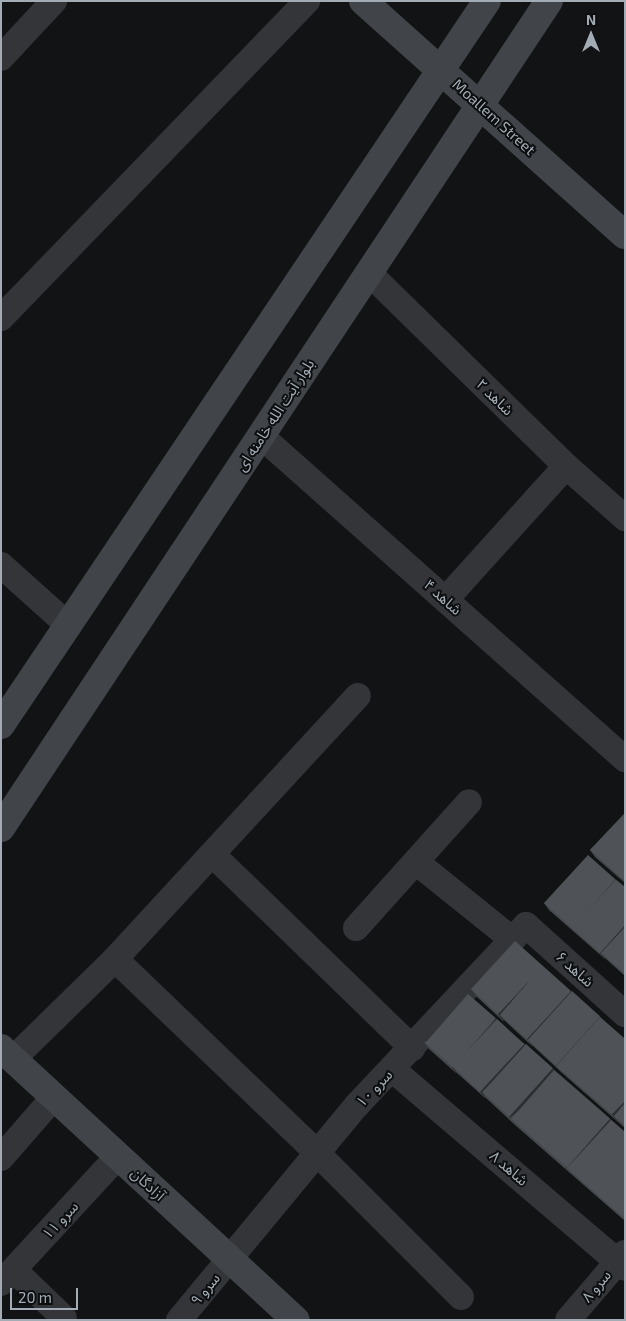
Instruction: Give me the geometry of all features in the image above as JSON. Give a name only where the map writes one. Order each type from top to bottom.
[{"type":"street","points":[[1,58],[54,1]]},
{"type":"street","points":[[1,318],[307,1]]},
{"type":"street","name":"Moallem Street","points":[[362,1],[625,234]]},
{"type":"street","points":[[1,725],[487,1]]},
{"type":"street","name":"بلوار آیت الله خامنه ای","points":[[1,828],[549,1]]},
{"type":"street","name":"شاهد ۲","points":[[368,273],[566,466],[625,518]]},
{"type":"street","name":"شاهد ۴","points":[[261,436],[625,760]]},
{"type":"street","points":[[446,599],[566,466]]},
{"type":"street","points":[[1,565],[69,626]]},
{"type":"street","points":[[7,1054],[114,959],[358,696]]},
{"type":"street","points":[[356,928],[470,802]]},
{"type":"street","points":[[212,854],[412,1048]]},
{"type":"street","name":"شاهد ۶","points":[[416,862],[520,933],[625,1014]]},
{"type":"street","name":"سرو ۱۰","points":[[230,1259],[316,1152],[357,1105],[520,933]]},
{"type":"street","points":[[114,959],[316,1152],[461,1297]]},
{"type":"street","name":"آزادگان","points":[[7,1054],[296,1320]]},
{"type":"street","name":"شاهد ۸","points":[[392,1069],[622,1261]]},
{"type":"street","points":[[1,1158],[54,1097]]},
{"type":"street","name":"سرو ۱۱","points":[[7,1277],[118,1156]]},
{"type":"street","name":"سرو ۹","points":[[179,1320],[230,1259]]},
{"type":"street","name":"سرو ۸","points":[[568,1320],[622,1261]]},
{"type":"street","points":[[7,1277],[64,1318]]},
{"type":"building","points":[[625,813],[625,881],[590,850]]},
{"type":"building","points":[[588,855],[615,879],[584,915],[616,880],[625,887],[625,925],[600,953],[544,903]]},
{"type":"building","points":[[625,927],[625,974],[601,953]]},
{"type":"building","points":[[515,941],[571,991],[527,1039],[500,1015],[530,980],[498,1014],[471,989]]},
{"type":"building","points":[[572,991],[600,1016],[556,1065],[528,1040]]},
{"type":"building","points":[[468,994],[496,1018],[453,1067],[425,1043]]},
{"type":"building","points":[[600,1017],[625,1039],[625,1101],[612,1114],[556,1066]]},
{"type":"building","points":[[497,1019],[524,1044],[480,1092],[453,1067]]},
{"type":"building","points":[[526,1044],[553,1068],[509,1116],[483,1092]]},
{"type":"building","points":[[554,1070],[610,1119],[567,1168],[511,1119]]},
{"type":"building","points":[[625,1103],[625,1125],[614,1116]]},
{"type":"building","points":[[611,1120],[625,1132],[625,1215],[623,1217],[567,1168]]}]
